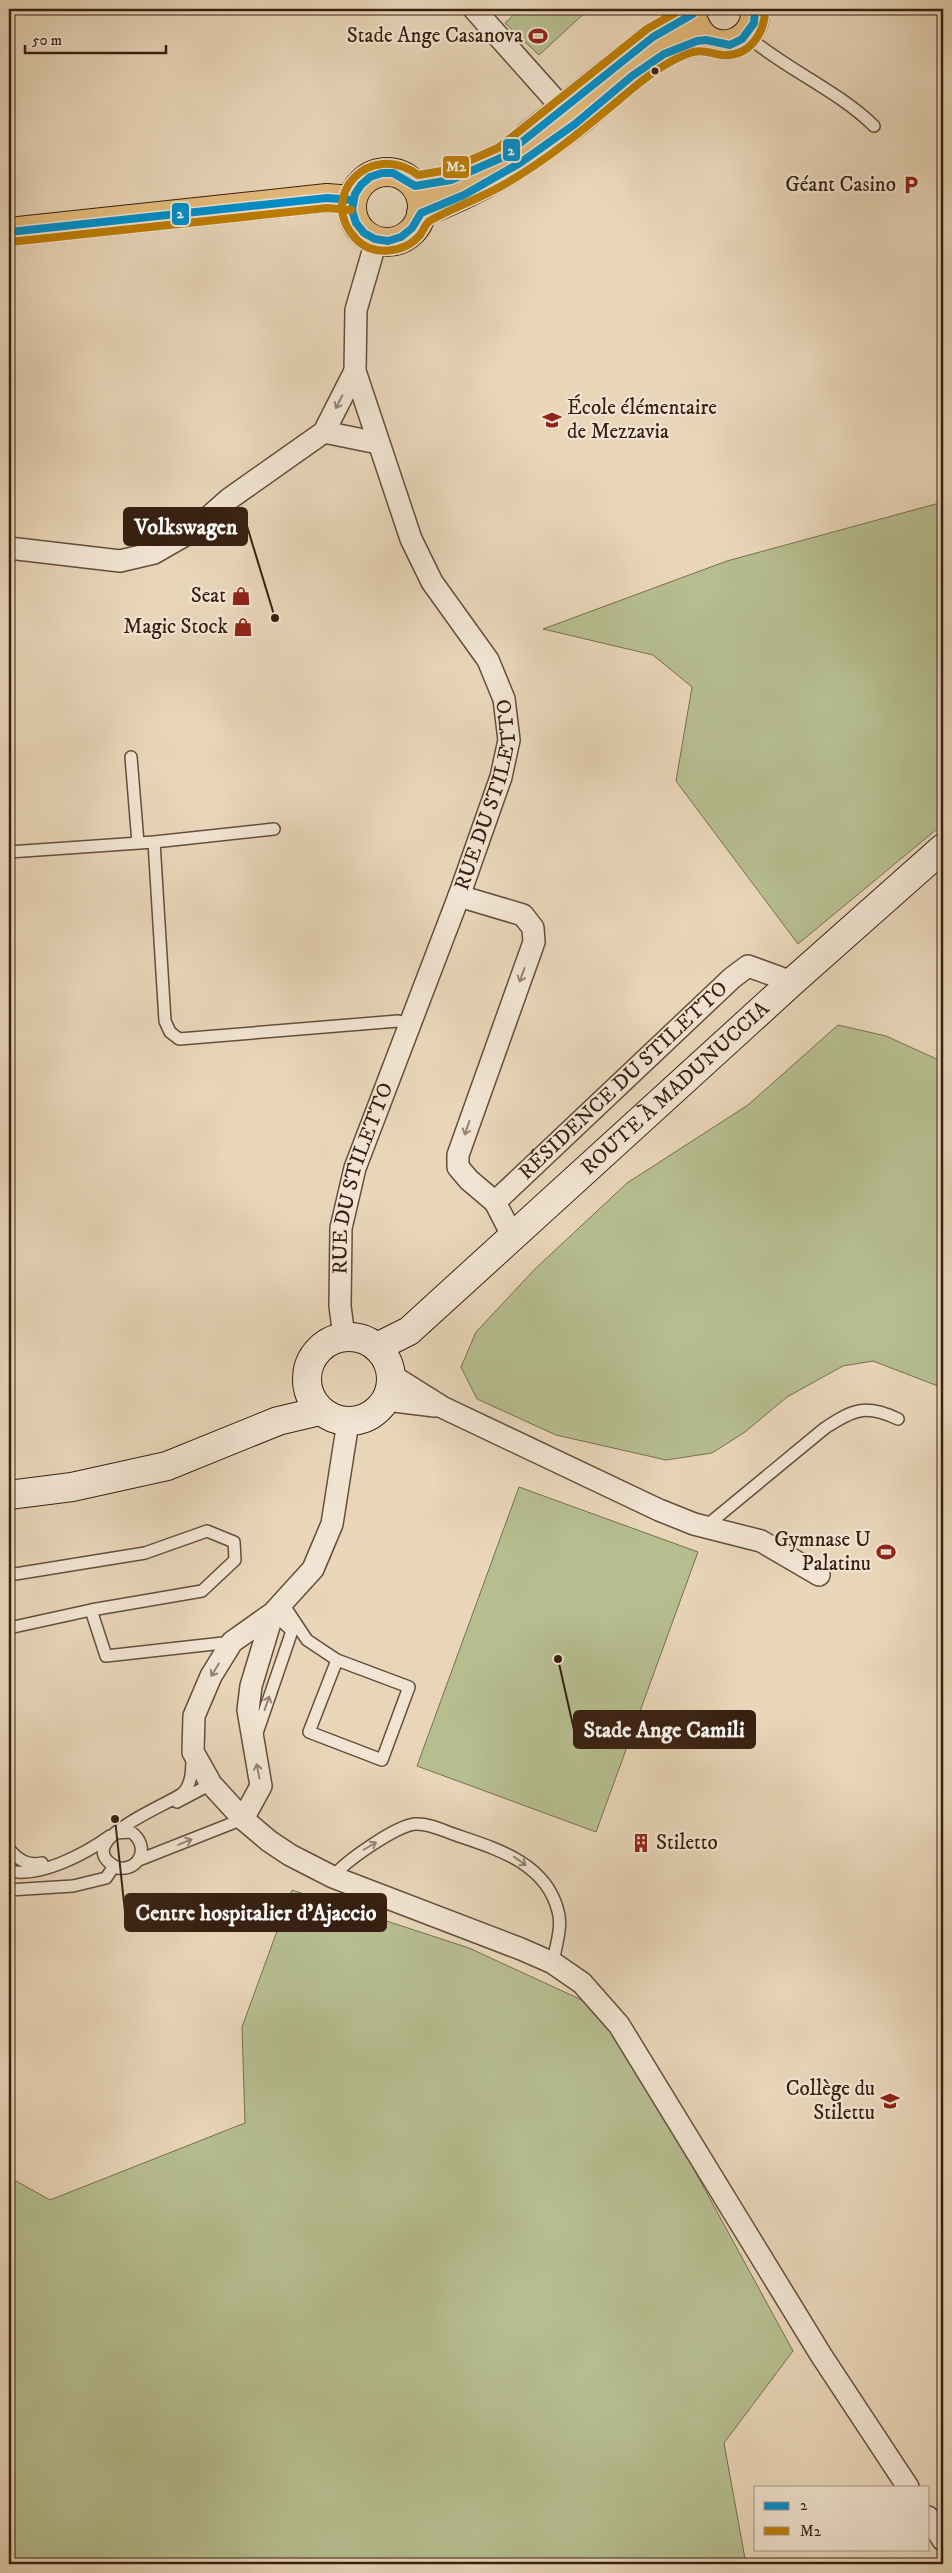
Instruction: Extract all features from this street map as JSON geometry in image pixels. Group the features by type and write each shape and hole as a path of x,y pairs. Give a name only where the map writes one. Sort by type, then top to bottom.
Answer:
{"main road":[{"path":"421,213 456,200 509,173 653,37 693,11 694,23 706,39 722,45 740,41 747,36 753,27 755,9"},
{"path":"415,186 451,180 503,157 570,116 650,62 673,49 706,39"},
{"path":"385,172 407,178 415,186 419,195 421,213 417,224 405,237 388,242 376,240 360,229 352,210 352,200 356,190 364,181 385,172"},
{"path":"9,232 327,198 352,200"},
{"name":"ROUTE À MADUNUCCIA","path":"386,1372 409,1332 792,982 943,848"},
{"path":"344,1337 355,1337 386,1372 370,1416 348,1422 333,1419 313,1400 306,1374 310,1361 318,1349 330,1341 344,1337"},
{"path":"9,1495 72,1487 167,1466 278,1421 313,1400"}],"street":[{"path":"474,9 570,116"},
{"name":"RUE DU STILETTO","path":"344,1337 340,1306 341,1228 355,1168 459,896 501,777 509,740 504,699 488,660 432,582 411,539 355,371 356,310 376,240"},
{"path":"9,548 120,561 154,553 194,530 229,499 324,432 355,371"},
{"path":"324,432 378,443"},
{"path":"459,896 523,916 533,928 534,942 458,1155 458,1167 469,1180 495,1202 513,1237"},
{"name":"RÉSIDENCE DU STILETTO","path":"495,1202 732,978 748,966 792,982"},
{"path":"386,1372 442,1408 659,1510 705,1527 761,1541 819,1575"},
{"path":"348,1422 332,1524 313,1569 278,1609 232,1642 211,1676 194,1716 193,1752 211,1784 243,1819 269,1841 290,1855 333,1877 521,1949 552,1964 582,1983 619,2025 821,2355 907,2486"},
{"path":"243,1819 261,1786 248,1710 251,1686 278,1609"},
{"path":"930,2520 943,2540"}],"lane":[{"path":"747,36 770,56 856,108 874,126"},
{"path":"131,757 138,843"},
{"path":"9,852 154,842 274,829"},
{"path":"154,842 165,1021 170,1032 180,1039 398,1021 410,1024"},
{"path":"705,1527 825,1428 846,1414 871,1409 898,1419"},
{"path":"9,1575 145,1553 207,1531 234,1542 235,1560 202,1591 91,1610 9,1628"},
{"path":"278,1609 307,1640 337,1660 409,1687 382,1760 309,1732 337,1660"},
{"path":"91,1610 106,1656 232,1642"},
{"path":"9,1849 17,1859 34,1864 105,1850 116,1833 142,1814 182,1793 190,1783 193,1740"},
{"path":"10,1872 46,1869 79,1855 116,1833 211,1784"},
{"path":"105,1850 109,1862 114,1866 128,1868 139,1860 243,1819"},
{"path":"333,1877 341,1866 360,1852 406,1826 428,1826 480,1843 516,1858 535,1872 553,1895 559,1912 552,1964"},
{"path":"116,1833 131,1832 140,1840 142,1851 139,1860"},
{"path":"9,1890 73,1886 106,1878 114,1866"}],"green space":[{"name":"Stade Ange Casanova","path":"520,9 589,9 539,55 505,23"},
{"path":"943,502 943,824 798,944 676,781 692,687 653,655 543,629 727,561"},
{"path":"838,1025 886,1036 943,1062 943,1388 873,1361 843,1366 787,1397 745,1432 712,1453 666,1460 556,1435 477,1399 461,1367 476,1332 535,1269 627,1183 748,1105"},
{"path":"519,1487 698,1552 596,1832 417,1766"},
{"path":"292,1890 469,1948 608,2012 793,2351 724,2443 746,2564 9,2564 9,2177 50,2200 245,2123 242,2027"}],"transit line":[{"name":"M2","path":"682,9 647,29 498,148 448,170 418,175 400,166 382,164 367,168 354,178 345,191 342,206 345,223 356,239 363,245 380,250 398,249 406,246 420,235 429,221 496,189 539,163 646,78 668,63 693,52 701,51 732,55 747,48 759,35 765,9"},
{"name":"2","path":"694,9 693,14 653,37 503,157 451,180 415,186 393,173 382,173 370,177 355,194 352,210 356,223 364,233 375,239 388,241 401,237 412,228 421,213 464,195 520,163 575,124 632,76 664,54 697,41 706,40 730,45 742,39 754,23 755,9"},
{"name":"2","path":"9,232 327,198 352,200"},
{"name":"M2","path":"10,242 327,208 351,210"}],"place":[{"name":"Stade Ange Casanova","path":"538,36"},
{"name":"Géant Casino","path":"911,185"},
{"name":"École élémentaire de Mezzavia","path":"552,420"},
{"name":"Seat","path":"241,596"},
{"name":"Volkswagen","path":"275,618"},
{"name":"Magic Stock","path":"243,627"},
{"name":"Gymnase U Palatinu","path":"886,1552"},
{"name":"Stade Ange Camili","path":"558,1659"},
{"name":"Centre hospitalier d'Ajaccio","path":"115,1819"},
{"name":"Stiletto","path":"641,1843"},
{"name":"Collège du Stilettu","path":"890,2101"}]}
